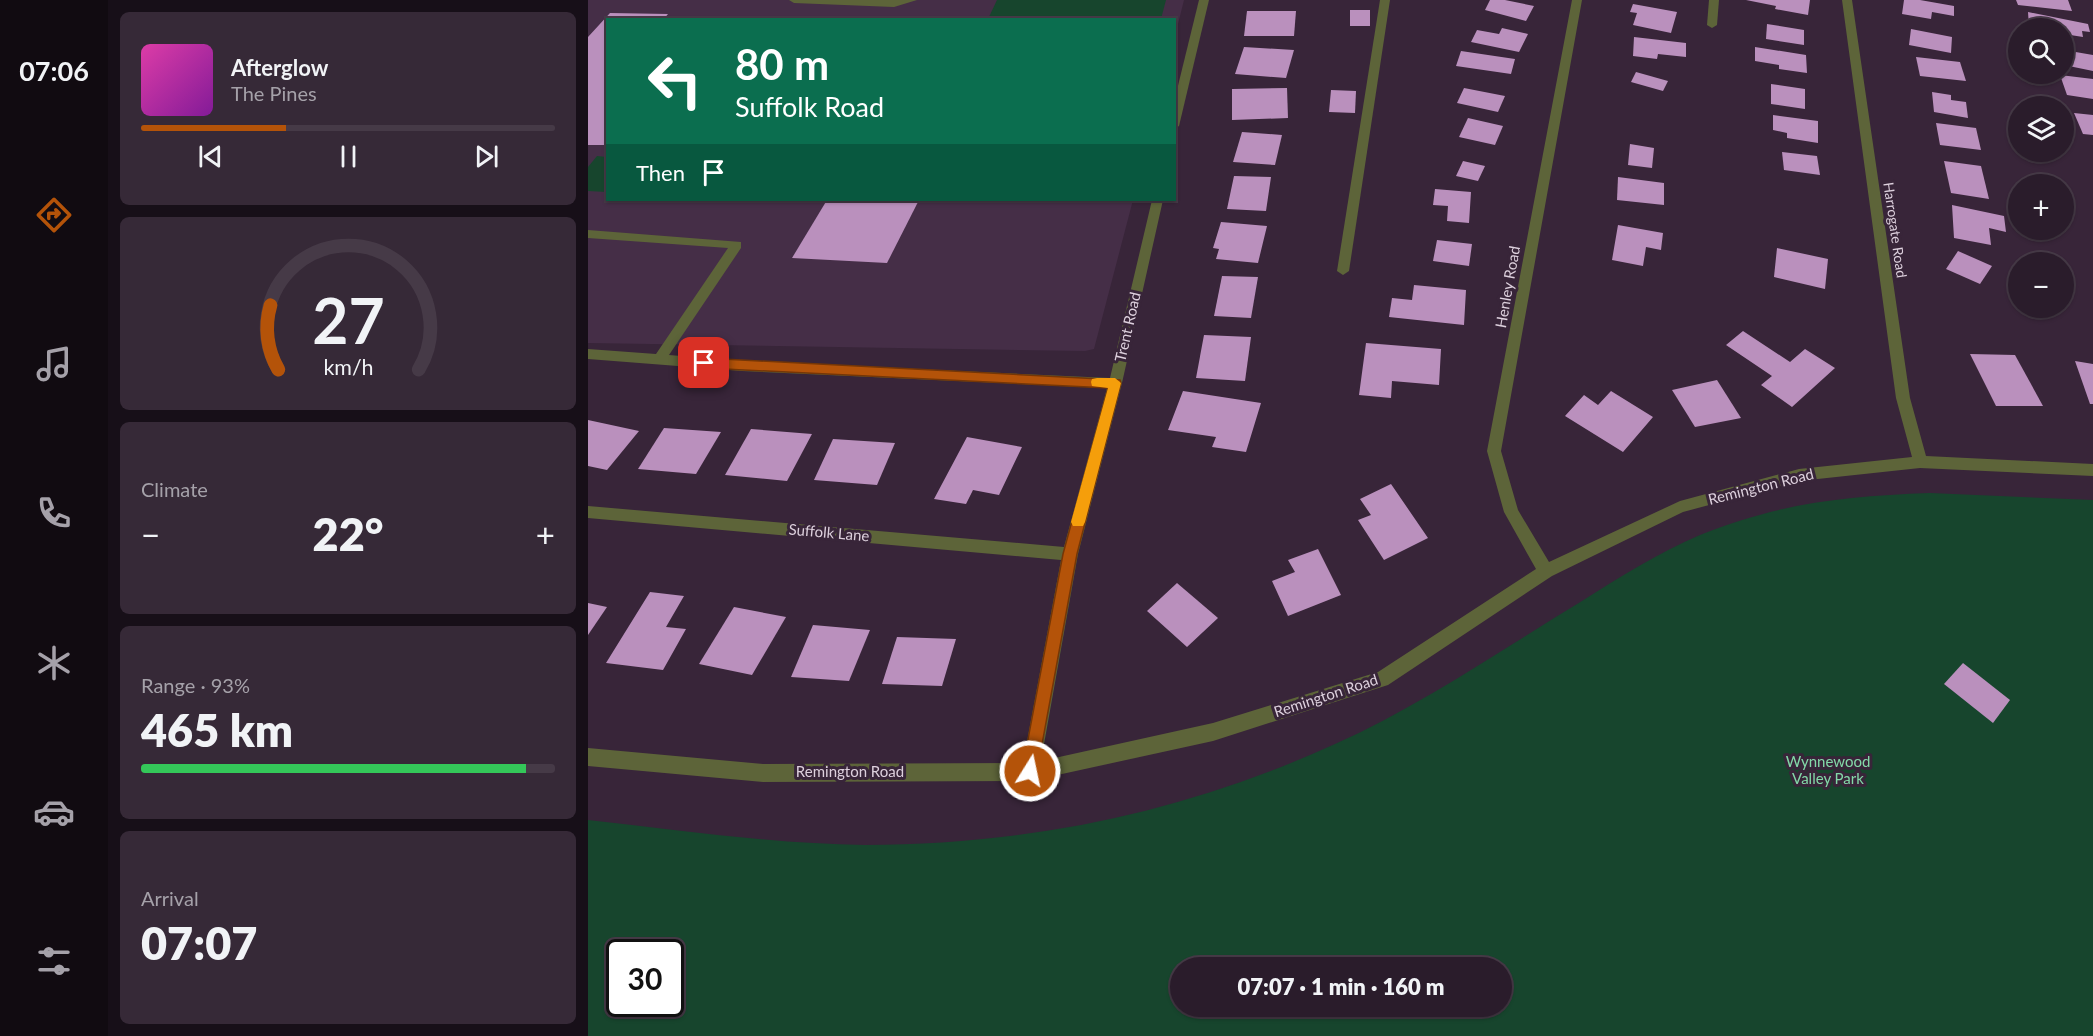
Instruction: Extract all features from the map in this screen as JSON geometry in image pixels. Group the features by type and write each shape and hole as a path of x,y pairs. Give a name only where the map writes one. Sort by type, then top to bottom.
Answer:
{"street":[{"path":"794,0 894,4 912,0"},
{"path":"1176,118 1204,0"},
{"path":"1343,271 1385,0"},
{"path":"1712,25 1714,0"},
{"name":"Harrogate Road","path":"1847,0 1903,398 1920,462"},
{"name":"Henley Road","path":"1546,571 1511,512 1494,451 1574,1"},
{"name":"Trent Road","path":"1030,771 1070,554 1115,383 1158,201"},
{"path":"588,234 737,245 659,360"},
{"path":"588,354 742,366 1115,383"},
{"name":"Remington Road","path":"588,757 763,773 1030,771 1213,732 1382,679 1546,571 1680,507 1799,475 1920,462 2093,470"},
{"name":"Suffolk Lane","path":"588,512 1070,554"}],"shaded area":[{"path":"588,0 1184,0 1176,32 1176,18 606,18 606,201 1133,201 1094,349 1085,351 588,343"}],"green space":[{"path":"997,0 1166,0 1161,18 988,18"},
{"path":"597,156 606,157 606,192 588,191 588,167"},
{"name":"Wynnewood Valley Park","path":"1930,493 2093,500 2093,1036 588,1036 588,820 761,839 865,845 987,839 1106,820 1164,806 1279,768 1367,729 1461,676 1639,566 1700,535 1757,515 1785,508 1870,496"}],"building":[{"path":"1490,0 1505,0 1534,6 1526,21 1485,10"},
{"path":"1746,0 1810,0 1808,15 1775,9 1776,6"},
{"path":"1904,0 1920,0 1954,6 1954,16 1932,12 1931,19 1902,14"},
{"path":"2016,0 2068,0 2072,11 2018,5"},
{"path":"1633,4 1677,12 1671,33 1633,25 1637,13 1630,12"},
{"path":"1350,10 1370,10 1370,26 1350,26"},
{"path":"1247,11 1296,11 1294,36 1244,36"},
{"path":"2028,12 2058,18 2028,18"},
{"path":"610,13 668,14 665,18 606,18 606,145 588,145 588,37"},
{"path":"2074,21 2088,24 2090,32 2082,31 2083,37 2074,36"},
{"path":"1767,24 1804,30 1804,45 1766,39"},
{"path":"1502,28 1528,34 1519,52 1471,42 1477,30 1499,34"},
{"path":"1911,29 1952,37 1951,53 1909,45"},
{"path":"1634,37 1686,43 1686,57 1658,54 1657,59 1633,56"},
{"path":"1244,47 1294,50 1286,78 1235,74"},
{"path":"1755,47 1806,55 1807,73 1779,69 1779,65 1755,61"},
{"path":"1461,51 1515,59 1511,74 1456,66"},
{"path":"2074,52 2093,55 2093,71 2074,67"},
{"path":"1916,57 1960,62 1966,81 1920,76"},
{"path":"1636,72 1668,81 1663,91 1631,82"},
{"path":"2074,77 2093,79 2093,99 2067,95 2063,84 2074,84"},
{"path":"1771,84 1805,89 1805,109 1771,104"},
{"path":"1287,88 1288,118 1232,120 1232,89"},
{"path":"1464,88 1505,96 1498,112 1457,103"},
{"path":"1331,90 1356,91 1355,113 1329,112"},
{"path":"1932,92 1951,95 1951,100 1966,102 1968,118 1934,112"},
{"path":"2074,113 2093,115 2093,135 2083,134"},
{"path":"1773,115 1818,121 1818,143 1787,138 1787,133 1773,130"},
{"path":"1468,118 1503,126 1495,145 1459,137"},
{"path":"1936,123 1976,128 1981,150 1940,145"},
{"path":"1242,132 1282,135 1275,165 1233,162"},
{"path":"1630,144 1654,148 1652,168 1628,165"},
{"path":"1782,152 1817,156 1820,175 1784,170"},
{"path":"1463,161 1485,166 1478,181 1456,176"},
{"path":"1944,161 1981,166 1989,199 1951,193"},
{"path":"1234,176 1271,177 1266,211 1227,209"},
{"path":"1618,177 1664,183 1664,205 1617,200"},
{"path":"1435,189 1471,192 1469,223 1447,221 1448,206 1433,205"},
{"path":"826,201 918,201 887,263 792,258"},
{"path":"1952,205 2004,216 2006,232 1989,228 1991,245 1954,238"},
{"path":"1221,222 1267,226 1258,263 1216,259 1219,249 1213,248"},
{"path":"1618,225 1663,233 1661,250 1646,247 1643,266 1612,260"},
{"path":"1437,240 1472,244 1469,266 1433,261"},
{"path":"1777,248 1828,259 1825,289 1774,277"},
{"path":"1958,251 1992,266 1980,284 1946,269"},
{"path":"1222,276 1258,277 1251,318 1214,316"},
{"path":"1414,285 1466,290 1464,325 1389,317 1392,298 1412,300"},
{"path":"1743,331 1790,362 1805,349 1835,368 1792,407 1761,385 1772,376 1726,345"},
{"path":"1204,335 1251,337 1245,381 1196,378"},
{"path":"1366,343 1441,349 1439,385 1392,381 1391,398 1359,395"},
{"path":"1970,354 2015,355 2043,406 1996,406"},
{"path":"2075,361 2093,364 2093,404 2090,404"},
{"path":"1717,380 1741,418 1695,427 1672,390"},
{"path":"1183,391 1261,403 1246,452 1212,447 1216,437 1168,430"},
{"path":"1611,391 1653,417 1623,452 1565,416 1584,395 1598,405"},
{"path":"588,420 639,431 607,470 588,466"},
{"path":"664,428 721,432 696,474 638,469"},
{"path":"751,429 812,434 787,481 725,475"},
{"path":"967,437 1022,447 999,495 973,490 966,504 934,499"},
{"path":"833,439 895,443 877,485 814,480"},
{"path":"1391,484 1428,538 1384,560 1358,520 1371,515 1360,499"},
{"path":"1318,549 1341,595 1288,616 1272,581 1295,572 1288,560"},
{"path":"1177,583 1218,618 1187,647 1147,611"},
{"path":"650,592 684,596 666,627 686,629 663,670 606,663"},
{"path":"588,603 607,607 588,635"},
{"path":"734,607 786,617 752,675 699,664"},
{"path":"813,625 870,630 849,681 791,677"},
{"path":"897,637 956,639 942,686 882,684"},
{"path":"1963,663 2010,700 1993,723 1944,684"}],"slow traffic":[{"path":"1078,522 1115,383 1097,382"}],"route":[{"path":"704,363 1115,383 1070,554 1030,771"}]}
